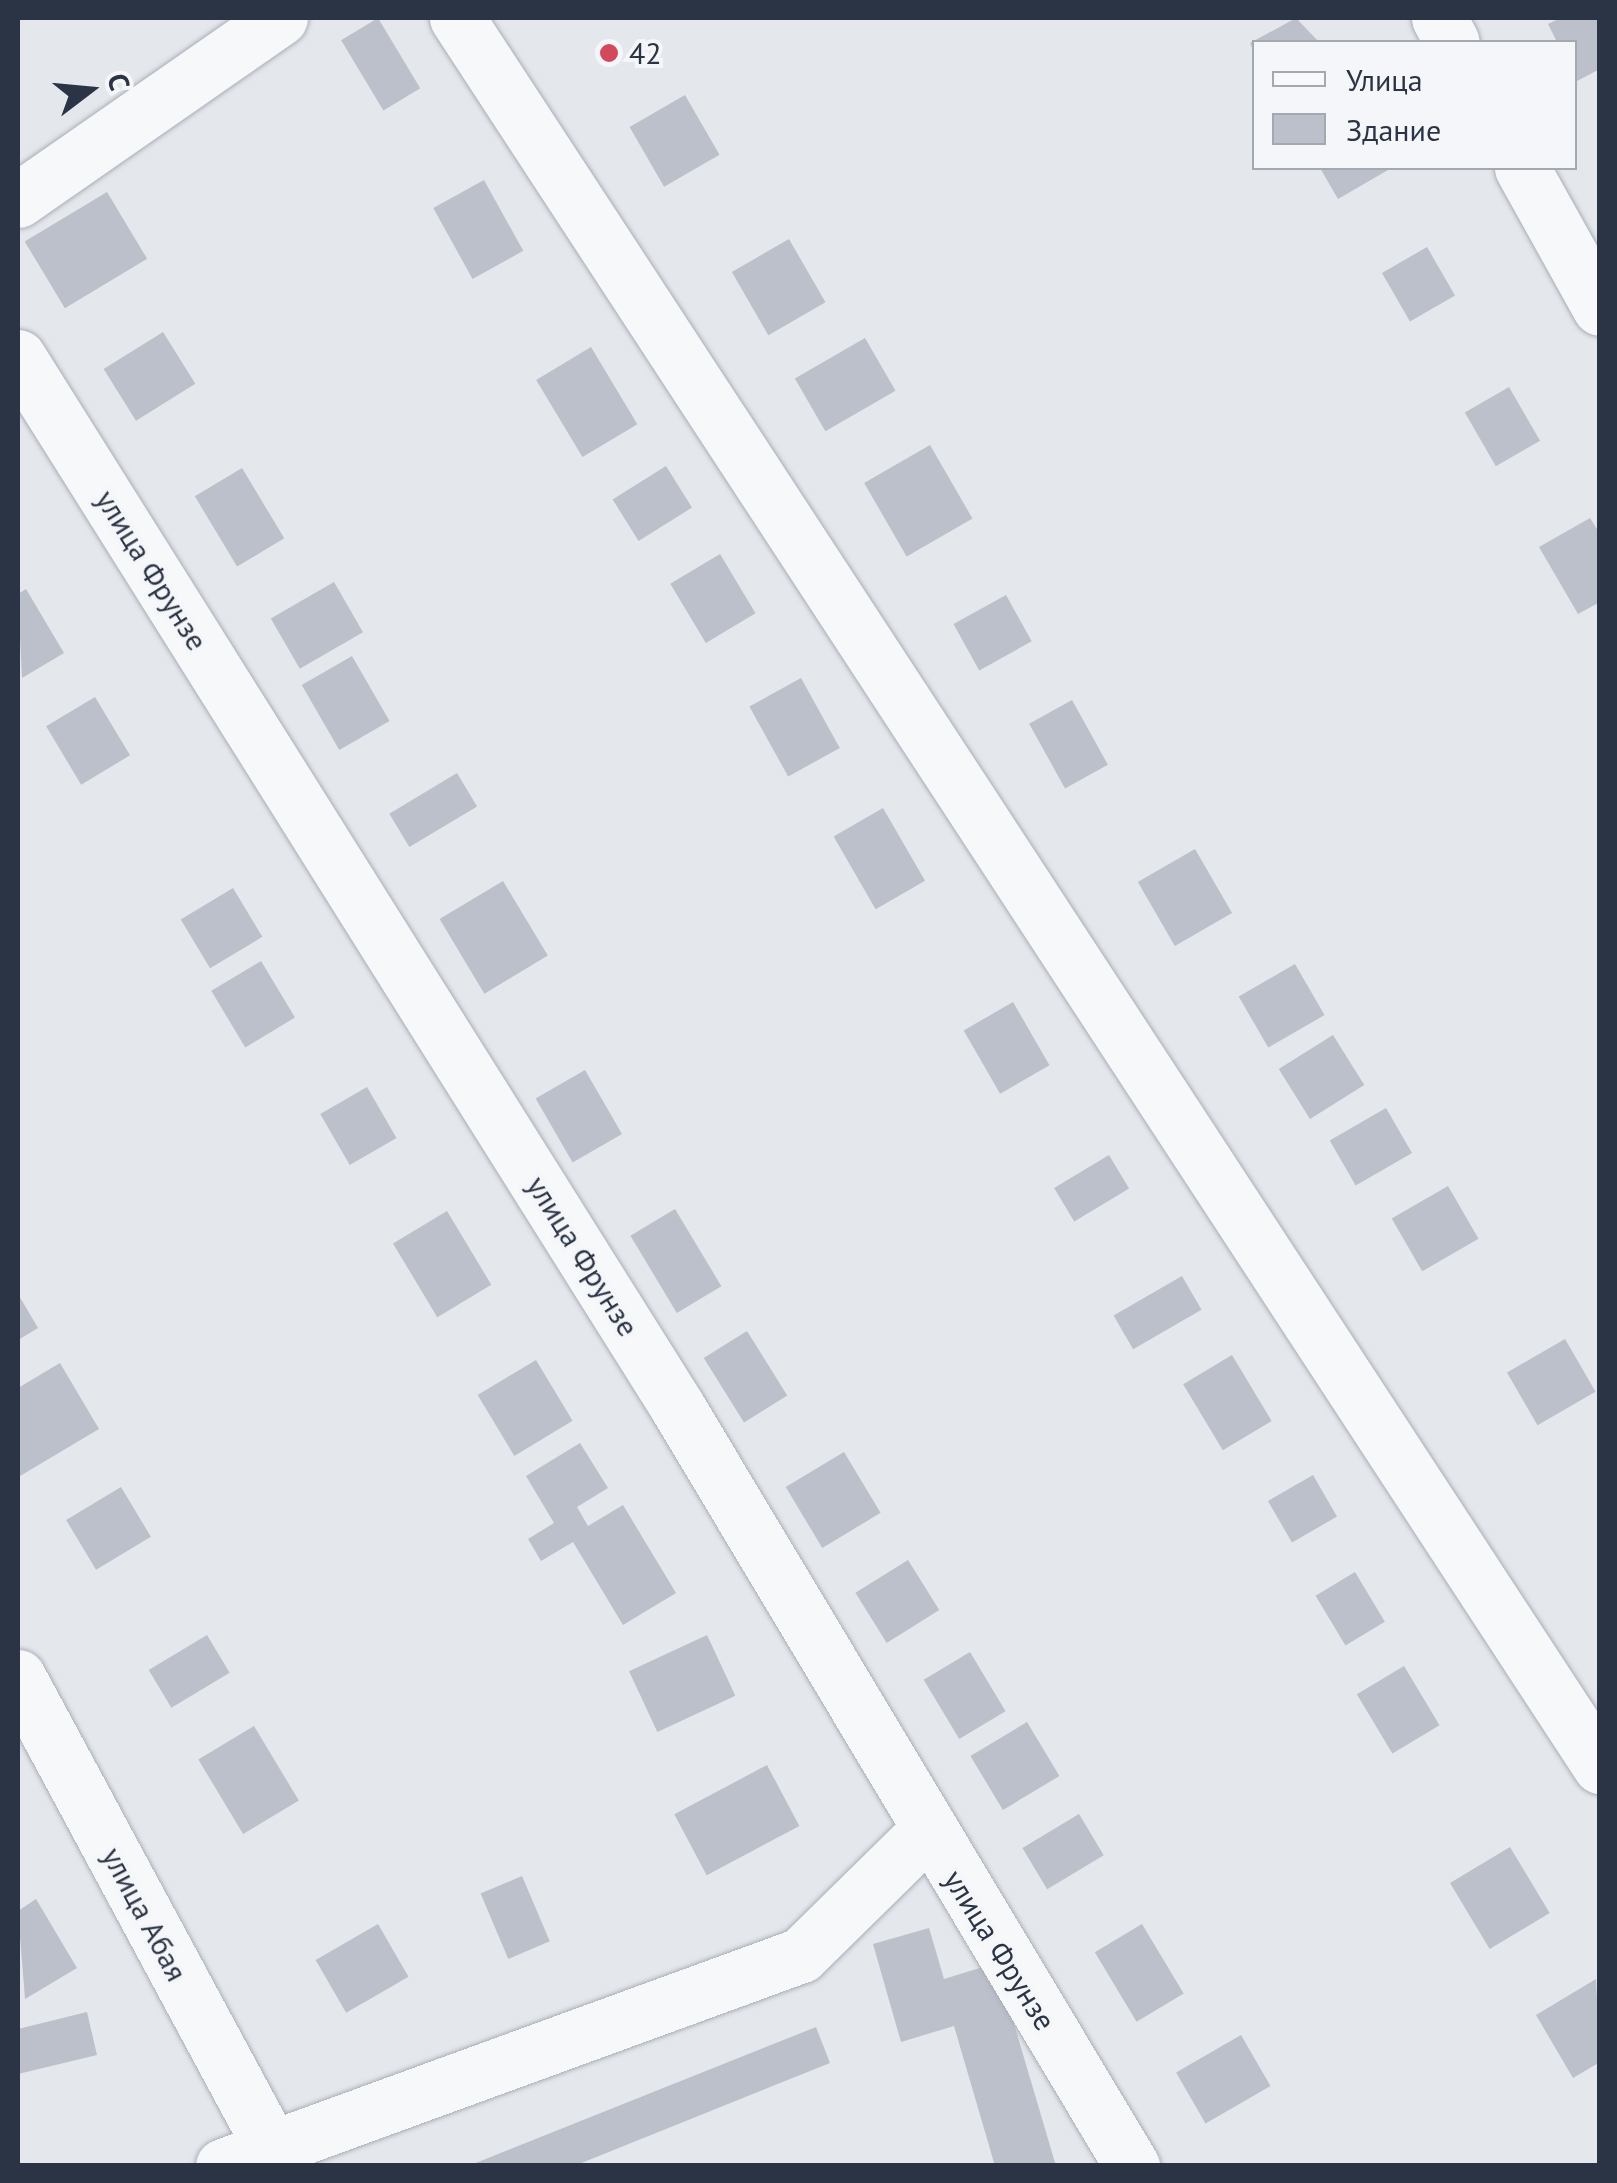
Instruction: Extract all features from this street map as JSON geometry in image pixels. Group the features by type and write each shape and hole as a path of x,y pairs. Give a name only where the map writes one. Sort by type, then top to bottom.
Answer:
{"street":[{"path":"18,200 280,18"},
{"path":"456,18 1600,1766"},
{"path":"1439,18 1451,40"},
{"path":"1523,170 1600,308"},
{"name":"улица Фрунзе","path":"18,356 678,1408 927,1831 1132,2166"},
{"name":"улица Абая","path":"18,1676 248,2158"},
{"path":"248,2158 802,1955 927,1831"}],"building":[{"path":"378,18 420,88 383,110 341,40"},
{"path":"1296,18 1317,40 1256,40"},
{"path":"1560,18 1600,18 1600,69 1577,81 1577,40 1556,40 1548,24"},
{"path":"685,95 720,155 664,187 630,127"},
{"path":"1321,170 1388,170 1338,199"},
{"path":"484,180 523,251 473,279 433,208"},
{"path":"107,192 147,259 65,308 25,241"},
{"path":"789,239 826,302 768,335 732,272"},
{"path":"1427,247 1455,295 1410,321 1382,273"},
{"path":"163,332 195,384 136,421 104,369"},
{"path":"865,338 896,391 825,431 795,379"},
{"path":"591,347 637,424 582,457 536,380"},
{"path":"1509,387 1540,441 1496,466 1465,412"},
{"path":"930,445 972,519 907,557 864,483"},
{"path":"666,466 692,508 639,541 613,499"},
{"path":"242,468 284,538 237,567 195,496"},
{"path":"1590,518 1600,534 1600,602 1578,614 1539,547"},
{"path":"720,554 756,613 706,643 670,584"},
{"path":"334,582 363,632 300,669 271,618"},
{"path":"26,589 64,653 22,678 18,594"},
{"path":"1006,595 1032,641 979,670 954,624"},
{"path":"352,656 390,721 339,750 302,685"},
{"path":"801,678 840,748 788,777 749,707"},
{"path":"95,697 130,755 81,785 46,726"},
{"path":"1072,700 1108,765 1065,788 1029,724"},
{"path":"457,773 477,806 409,847 389,814"},
{"path":"883,808 925,881 876,909 834,836"},
{"path":"1195,849 1232,913 1175,946 1138,882"},
{"path":"503,881 548,956 484,994 440,919"},
{"path":"233,888 262,937 210,968 181,919"},
{"path":"261,961 295,1018 245,1047 211,991"},
{"path":"1295,964 1324,1015 1268,1048 1239,996"},
{"path":"1013,1002 1050,1065 1000,1094 964,1030"},
{"path":"1333,1035 1364,1085 1310,1119 1279,1069"},
{"path":"585,1070 622,1134 573,1163 536,1098"},
{"path":"367,1087 396,1138 350,1165 320,1114"},
{"path":"1386,1108 1412,1153 1356,1186 1330,1140"},
{"path":"1109,1155 1129,1188 1074,1221 1054,1188"},
{"path":"1448,1186 1478,1239 1422,1271 1392,1218"},
{"path":"675,1209 721,1286 677,1313 630,1236"},
{"path":"447,1211 491,1285 437,1317 393,1243"},
{"path":"1182,1276 1202,1310 1133,1349 1114,1316"},
{"path":"18,1294 38,1328 18,1340"},
{"path":"747,1331 787,1395 744,1422 704,1358"},
{"path":"1565,1339 1596,1392 1537,1425 1507,1372"},
{"path":"1232,1355 1272,1421 1223,1450 1183,1384"},
{"path":"536,1360 573,1421 514,1456 478,1395"},
{"path":"60,1363 99,1429 20,1476 18,1388"},
{"path":"580,1443 608,1488 577,1507 588,1526 623,1505 676,1593 623,1625 573,1542 541,1561 528,1539 554,1523 526,1476"},
{"path":"844,1452 881,1513 822,1548 786,1487"},
{"path":"1313,1475 1337,1517 1292,1543 1268,1501"},
{"path":"121,1487 151,1537 96,1570 66,1520"},
{"path":"908,1560 939,1610 887,1643 855,1593"},
{"path":"1355,1572 1385,1622 1345,1645 1316,1596"},
{"path":"207,1635 230,1673 171,1708 149,1670"},
{"path":"707,1635 735,1696 657,1732 629,1671"},
{"path":"970,1652 1006,1711 959,1739 924,1680"},
{"path":"1404,1666 1440,1725 1392,1753 1357,1694"},
{"path":"1027,1722 1059,1776 1003,1810 970,1756"},
{"path":"254,1726 299,1801 243,1834 198,1759"},
{"path":"767,1765 799,1826 707,1875 674,1814"},
{"path":"1079,1814 1104,1855 1047,1889 1022,1848"},
{"path":"1510,1847 1550,1913 1490,1949 1450,1883"},
{"path":"522,1876 550,1941 508,1959 481,1894"},
{"path":"36,1899 77,1968 25,1999 18,1911"},
{"path":"378,1924 408,1977 346,2013 316,1960"},
{"path":"1142,1924 1184,1993 1137,2022 1095,1952"},
{"path":"929,1928 944,1979 996,1963 1056,2166 995,2166 954,2026 901,2042 873,1944"},
{"path":"1596,1979 1600,2062 1573,2078 1536,2015"},
{"path":"87,2012 97,2055 18,2074 18,2029"},
{"path":"816,2027 830,2063 574,2166 468,2166"},
{"path":"1241,2035 1270,2086 1206,2124 1176,2072"}],"place":[{"name":"42","path":"609,53"}]}
